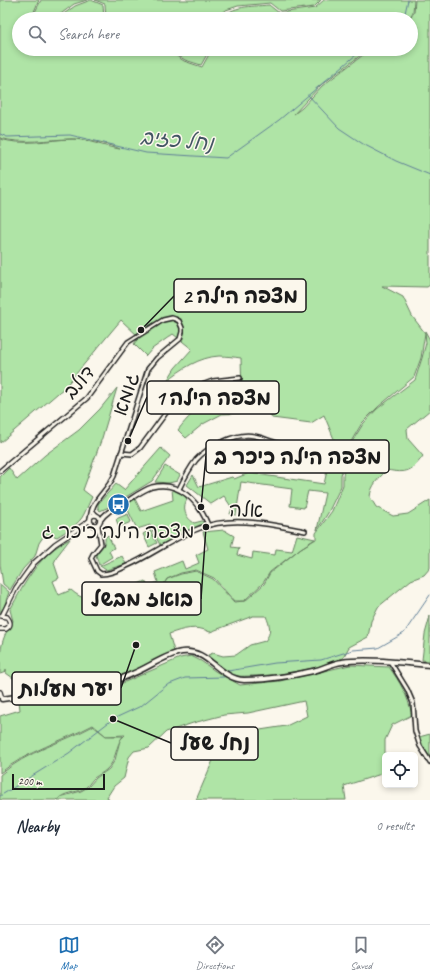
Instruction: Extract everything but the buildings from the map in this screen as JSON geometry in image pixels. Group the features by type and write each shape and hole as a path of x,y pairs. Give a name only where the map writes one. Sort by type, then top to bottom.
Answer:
{"main road":[{"path":"1,699 86,687 115,681 132,675 164,659 182,652 191,651 201,654 229,676 243,680 298,674 314,671 340,662 356,660 430,665"}],"street":[{"name":"דולב","path":"0,471 88,398 128,342 163,320 172,318 179,321"},
{"name":"גומא","path":"93,505 111,482 122,453 148,369 157,358 180,339 182,328 179,321"},
{"path":"122,453 132,454 140,448 171,406 190,389 213,381 240,378"},
{"path":"179,489 194,463 202,454 221,443 241,436 253,435 295,447 329,447"},
{"path":"80,528 99,522 107,513 150,488 164,486 179,489 193,500 203,514 208,525"},
{"path":"93,505 92,510 97,515 99,522"},
{"path":"90,519 93,505"},
{"path":"8,619 1,616 16,588 34,563 55,544 80,528 90,519 92,515 107,513"},
{"path":"90,519 99,534"},
{"name":"אלה","path":"99,522 98,526 101,544 91,558 99,574 106,574 141,560 194,530 208,525 251,523 306,532"},
{"path":"0,635 6,630 10,623 8,619 7,607"},
{"path":"0,630 6,630"},
{"path":"391,663 407,689 413,703 415,731 420,746 430,762"},
{"path":"0,692 1,699"}],"green space":[{"path":"0,0 39,0 34,12 12,12 12,56 176,56 184,61 202,67 208,56 360,56 321,85 294,114 302,108 322,86 362,56 418,56 418,12 414,12 415,0 430,0 430,285 427,287 382,286 403,297 412,316 425,333 421,358 414,377 378,407 362,423 349,445 341,475 341,486 328,513 317,530 325,493 308,491 304,508 290,506 292,489 241,482 236,515 230,514 232,508 224,496 211,504 187,485 193,475 199,487 232,477 234,479 249,473 324,484 334,439 324,415 311,423 272,418 265,402 248,401 248,413 222,414 203,424 186,438 178,430 192,414 213,401 221,398 242,395 241,358 219,356 198,361 178,372 167,381 175,368 192,349 173,334 152,349 146,356 134,344 139,337 121,320 65,387 0,443 0,139 18,142 36,142 71,139 27,141 0,138","holes":["86,141 110,146 120,149"]},
{"path":"41,0 87,0 74,4 63,12 35,12"},
{"path":"91,0 103,5 104,12 66,12 75,6"},
{"path":"95,0 321,0 314,7 280,11 270,3 238,6 224,12 106,12 105,4"},
{"path":"324,0 414,0 413,12 286,12 315,8"},
{"path":"269,5 278,12 229,12 242,8"},
{"path":"179,56 206,56 201,65 185,60"},
{"path":"425,331 430,340 430,410 407,429 408,439 423,456 416,465 408,470 400,472 387,470 374,485 370,497 376,507 393,516 408,514 430,500 430,568 424,575 411,580 378,607 371,621 368,637 349,647 343,658 310,669 287,673 253,676 232,675 208,655 213,653 223,656 236,655 250,645 265,641 269,635 270,629 266,616 253,616 210,632 195,628 184,629 169,634 174,651 124,675 96,681 21,691 20,683 6,672 0,674 0,659 5,634 13,621 10,610 34,569 50,552 70,539 57,556 54,563 59,578 53,581 59,595 71,590 83,598 92,600 107,600 108,594 124,590 126,597 134,594 131,587 145,581 148,586 158,582 155,572 182,561 185,569 199,563 196,555 208,549 203,532 224,530 234,536 231,547 239,548 237,555 252,559 253,552 275,555 276,549 292,551 297,535 315,539 301,548 316,539 316,533 332,511 343,485 343,475 347,461 347,454 350,445 363,424 377,409 415,380 426,343","holes":["301,548 270,573 264,584 245,601 234,602 213,579 196,571 167,579 181,573 196,570 214,578 234,601 244,601 263,583 270,572"]},
{"path":"117,388 102,438 83,490 92,497 82,518 76,525 57,537 49,534 43,537 39,543 35,556 23,569 10,590 3,584 0,564 0,477 9,468 17,480 45,455 79,430 100,409"},
{"path":"161,448 170,456 152,481 100,511 98,504 116,484 124,490"},
{"path":"165,466 180,475 177,481 169,483 155,482"},
{"path":"172,489 184,495 187,499 185,503 185,512 188,518 194,523 202,521 204,523 160,545 150,525 137,529 125,504 135,499 141,511 173,500"},
{"path":"128,514 131,522 119,527 116,519"},
{"path":"150,530 157,543 149,547 143,534"},
{"path":"108,535 114,548 109,551 112,557 99,565 96,555 104,545 105,538"},
{"path":"122,556 126,564 106,570 100,566"},
{"path":"0,584 9,592 4,607 0,613"},
{"path":"430,616 430,661 422,660 425,634"},
{"path":"191,656 240,685 280,681 350,665 389,667 403,690 412,715 392,725 385,740 385,752 382,752 381,774 344,786 346,800 196,800 220,744 260,730 286,726 307,716 304,701 248,713 224,715 166,732 149,748 134,751 129,757 124,778 114,786 107,797 109,800 58,800 60,797 81,791 88,787 96,778 109,769 115,760 120,740 125,735 106,736 93,725 33,752 0,773 0,716 20,710 19,701 118,685 180,658"},
{"path":"93,726 106,736 123,736 120,740 113,761 104,772 94,778 86,787 63,795 57,800 0,800 0,775 10,767 33,753"},
{"path":"430,734 430,759 422,747 419,737"}],"waterway":[{"name":"נחל כזיב","path":"405,12 408,0"},
{"name":"נחל כזיב","path":"0,134 7,137 70,135 146,153 226,158 279,120 355,56"},
{"path":"308,95 339,128 363,144 396,161 430,175"},
{"path":"228,671 275,663 321,660 353,650 378,648 404,633 430,595"},
{"path":"0,796 69,753 113,719 141,706 167,685 185,678 224,677"}],"place":[{"name":"מצפה הילה 2","path":"141,330"},
{"name":"מצפה הילה 1","path":"128,441"},
{"name":"מצפה הילה כיכר ג","path":"118,505"},
{"name":"מצפה הילה כיכר ב","path":"201,507"},
{"name":"בואז מבשל","path":"206,527"},
{"name":"יער מעלות","path":"136,645"},
{"name":"נחל שעל","path":"113,719"}]}
